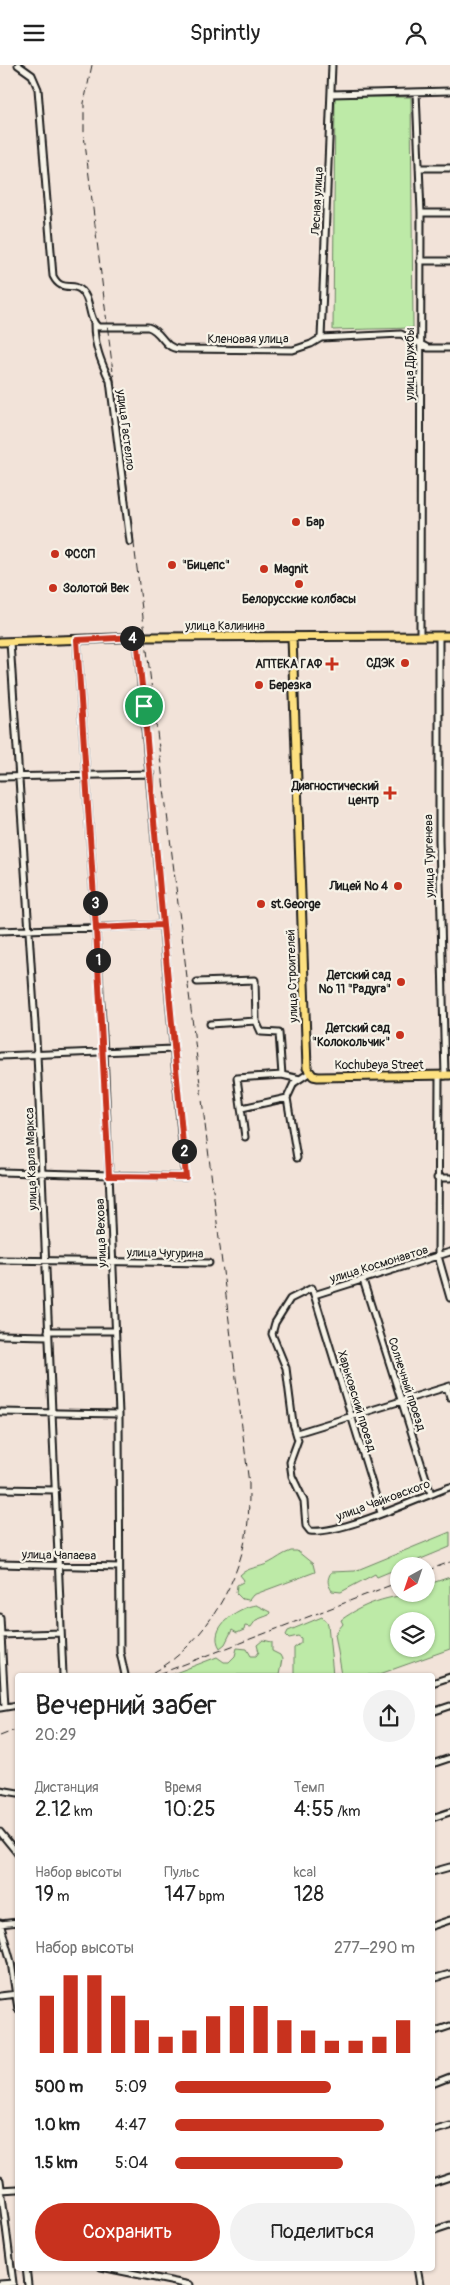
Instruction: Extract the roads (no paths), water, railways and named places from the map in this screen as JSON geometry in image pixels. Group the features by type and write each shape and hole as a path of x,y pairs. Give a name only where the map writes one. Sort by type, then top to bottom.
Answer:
{"main road":[{"name":"улица Калинина","path":"0,642 137,637 450,636"},
{"name":"улица Строителей","path":"292,637 306,1063 309,1073"},
{"name":"Kochubeya Street","path":"309,1073 318,1077 445,1076"}],"street":[{"name":"удица Гастелло","path":"18,65 32,75 38,89 53,276 60,285 77,287 83,291 94,324 94,337 100,360 110,381 130,542"},
{"name":"Лесная улица","path":"321,337 332,65"},
{"path":"332,94 450,91"},
{"name":"улица Дружбы","path":"416,92 421,213 420,636"},
{"path":"419,168 450,168"},
{"path":"421,213 450,213"},
{"path":"420,261 450,261"},
{"name":"Кленовая улица","path":"94,324 102,329 148,327 154,329 167,345 179,349 293,350 311,345 321,337 401,334 428,348 450,348"},
{"name":"улица Тургенева","path":"439,636 439,840 445,1076 437,1178 438,1256 450,1298"},
{"path":"0,1172 186,1177 151,774 137,637"},
{"name":"улица Вехова","path":"77,640 104,1052 119,1414 120,1652 125,1673"},
{"name":"улица Карла Маркса","path":"10,642 37,1054 63,1673"},
{"path":"0,777 151,774"},
{"path":"0,931 163,925"},
{"path":"197,981 255,980 256,1021 261,1032 279,1033 282,1075"},
{"path":"210,1024 256,1021"},
{"path":"0,1056 174,1049"},
{"path":"297,1158 287,1098 294,1083 309,1073"},
{"path":"245,1137 237,1078 282,1075 300,1079"},
{"path":"242,1108 287,1098"},
{"path":"437,1178 450,1178"},
{"name":"улица Космонавтов","path":"314,1295 450,1252"},
{"name":"улица Чугурина","path":"0,1260 209,1263"},
{"name":"Солнечный проезд","path":"363,1280 432,1493"},
{"path":"314,1295 312,1289 290,1299 275,1323 272,1333 286,1368 292,1423 297,1433 403,1402 448,1386 450,1397"},
{"name":"Харьковский проезд","path":"314,1295 381,1513"},
{"path":"0,1335 115,1331"},
{"path":"0,1412 119,1414"},
{"name":"улица Чайковского","path":"297,1433 298,1440 290,1462 292,1476 304,1501 306,1526 310,1531 323,1533 450,1487"},
{"path":"0,1489 56,1490"},
{"name":"улица Чапаева","path":"0,1565 58,1564 119,1567"},
{"path":"0,1617 2,1708 15,1706"},
{"path":"0,1635 61,1633"},
{"path":"435,1682 450,1677"},
{"path":"435,1711 450,1706"},
{"path":"435,1763 450,1758"},
{"path":"0,1789 15,1792"},
{"path":"435,1817 450,1812"},
{"path":"0,1832 15,1850"},
{"path":"435,1871 450,1867"},
{"path":"435,1925 450,1921"},
{"path":"15,1922 0,1923 15,1985"},
{"path":"435,1978 450,1974"},
{"path":"0,1996 15,1994"},
{"path":"435,2031 450,2026"},
{"path":"435,2083 450,2077"},
{"path":"435,2130 450,2126"},
{"path":"435,2182 450,2177"},
{"path":"0,2180 13,2283 0,2284"},
{"path":"1,2190 15,2189"},
{"path":"435,2230 450,2225"},
{"path":"10,2249 15,2250"},
{"path":"26,2271 28,2285"},
{"path":"121,2271 190,2285"},
{"path":"418,2271 420,2285"}],"railway":[{"path":"92,65 84,103 84,135 249,1484 247,1530 235,1573 226,1594 214,1614 185,1649 152,1673"},
{"path":"435,1568 450,1562"},
{"path":"162,1673 390,1585"},
{"path":"0,1736 15,1730"}],"place":[{"name":"Бар","path":"296,522"},
{"name":"ФССП","path":"55,554"},
{"name":"\"Бицепс\"","path":"172,565"},
{"name":"Magnit","path":"264,569"},
{"name":"Белорусские колбасы","path":"299,584"},
{"name":"Золотой Век","path":"53,588"},
{"name":"СДЭК","path":"405,663"},
{"name":"АПТЕКА ГАФ","path":"332,664"},
{"name":"Березка","path":"259,685"},
{"name":"Диагностический центр","path":"390,793"},
{"name":"Лицей № 4","path":"398,886"},
{"name":"st.George","path":"261,904"},
{"name":"Детский сад № 11 \"Радуга\"","path":"401,982"},
{"name":"Детский сад \"Колокольчик\"","path":"400,1035"}]}
